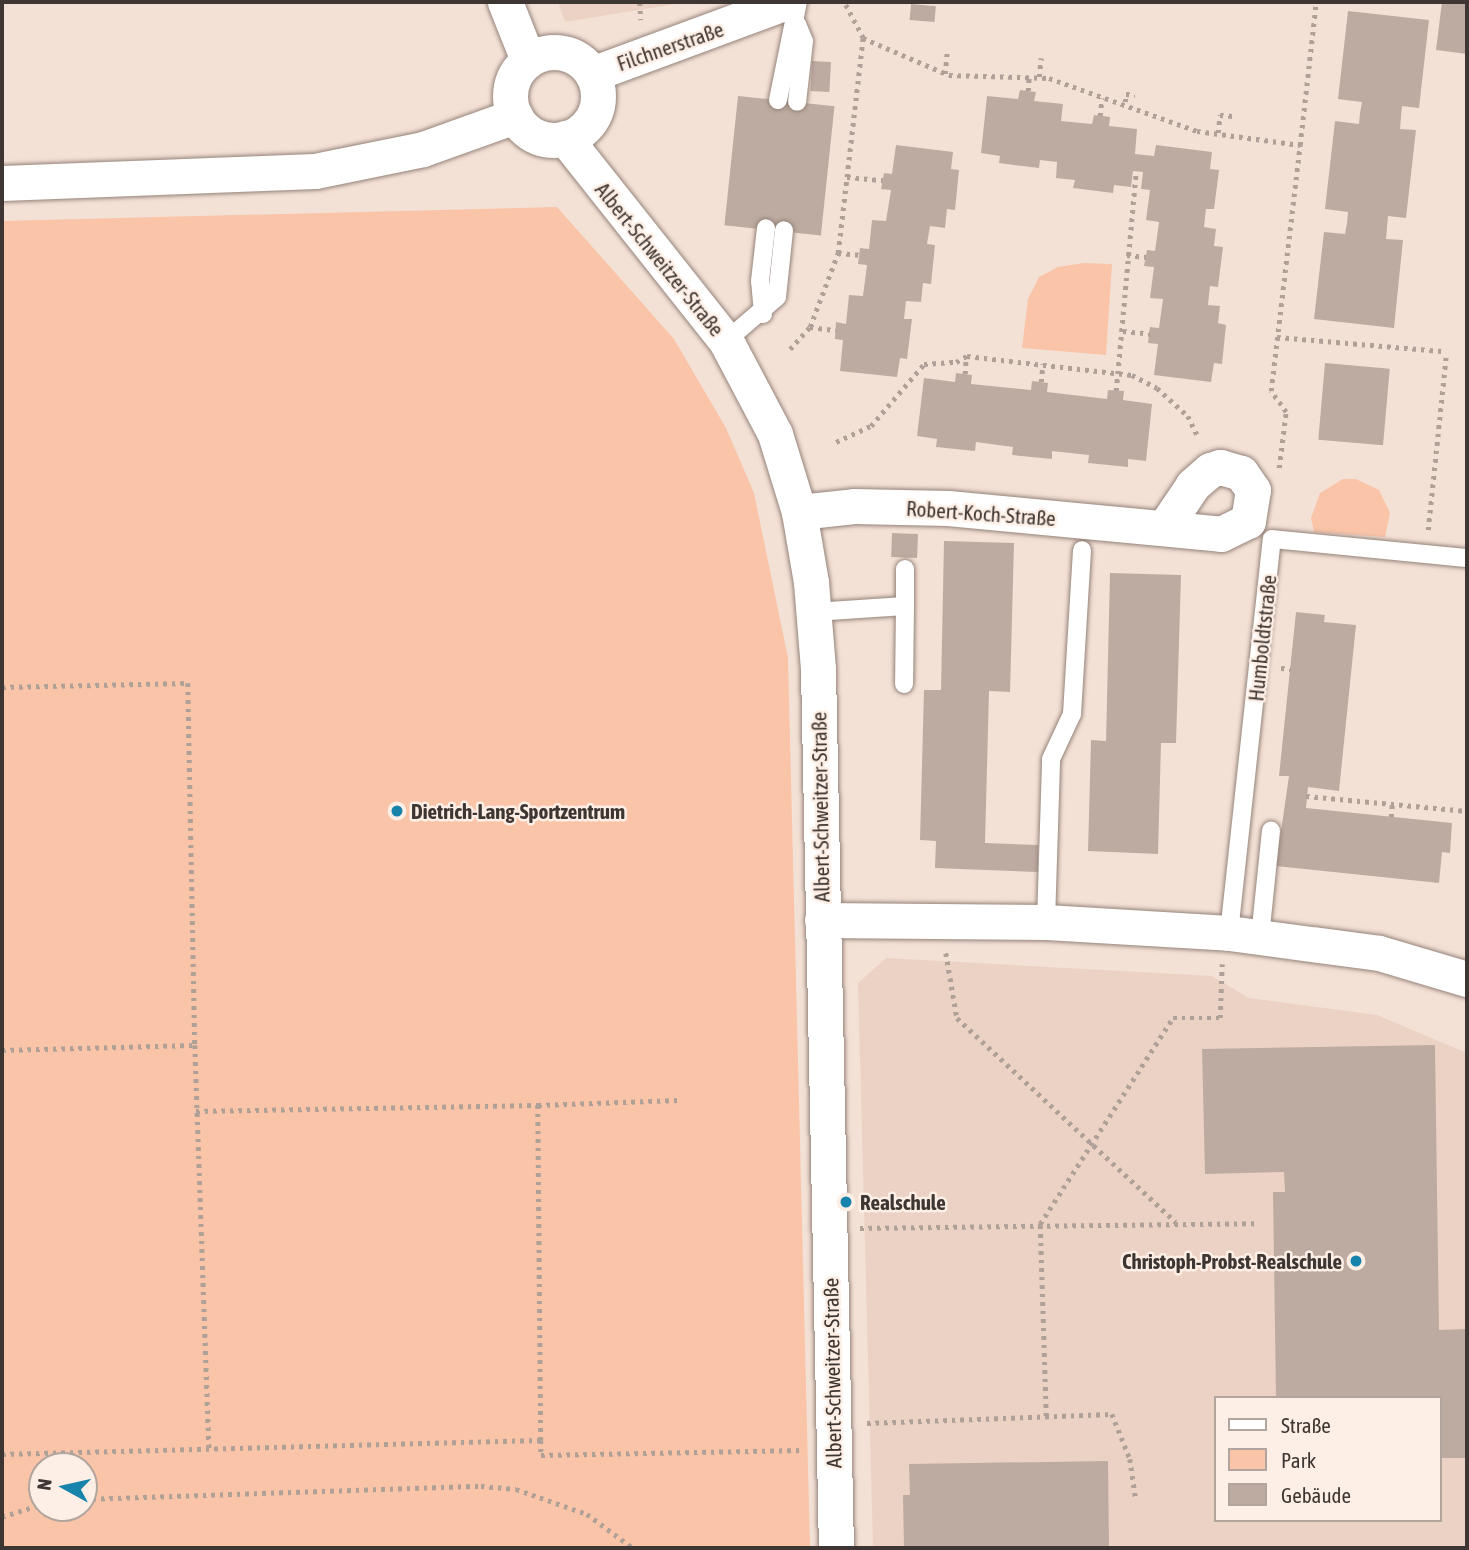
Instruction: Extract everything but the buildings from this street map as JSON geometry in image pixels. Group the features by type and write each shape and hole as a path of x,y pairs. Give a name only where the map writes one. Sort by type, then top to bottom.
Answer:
{"street":[{"path":"505,2 528,60"},
{"name":"Filchnerstraße","path":"592,74 792,13"},
{"path":"557,52 577,58 592,74 598,93 594,114 581,131 565,138 533,135 515,116 512,81 528,60 557,52"},
{"path":"2,183 315,171 424,149 515,116"},
{"name":"Albert-Schweitzer-Straße","path":"565,138 726,341 775,434 799,512 814,612 836,1548"},
{"name":"Robert-Koch-Straße","path":"799,512 854,506 948,508 1221,534 1248,521 1255,500 1248,481 1231,469 1210,470"},
{"path":"1164,528 1200,476 1210,470"},
{"path":"822,920 1046,922 1244,935 1379,953 1467,979"}],"lane":[{"path":"788,101 804,41 792,13 798,2"},
{"path":"726,341 763,314 777,297 775,229"},
{"name":"Humboldtstraße","path":"1244,935 1272,539 1467,558"},
{"path":"1046,922 1051,759 1072,713 1082,550"},
{"path":"904,684 905,569"},
{"path":"814,612 905,606"},
{"path":"1244,935 1271,831"}],"path":[{"path":"640,2 641,20"},
{"path":"790,349 810,327 838,253 863,38 844,2"},
{"path":"1279,474 1286,412 1271,391 1316,2"},
{"path":"863,38 945,74 1061,80 1102,98 1125,102 1165,121 1218,133 1300,145"},
{"path":"945,74 947,49"},
{"path":"1039,78 1041,58"},
{"path":"1028,91 1029,77"},
{"path":"1125,102 1126,93 1135,94"},
{"path":"1100,116 1102,98"},
{"path":"1218,133 1220,115 1233,116"},
{"path":"1116,391 1123,331 1126,255 1136,172"},
{"path":"848,177 883,180"},
{"path":"838,253 859,255"},
{"path":"1126,255 1146,257"},
{"path":"810,327 836,330"},
{"path":"1123,331 1150,334"},
{"path":"1277,337 1441,351"},
{"path":"836,442 871,426 925,364 956,362 967,356 1119,372 1157,388 1188,416 1210,470"},
{"path":"965,374 967,356"},
{"path":"1426,554 1446,357"},
{"path":"1041,382 1042,364"},
{"path":"2,687 188,683 196,1111 209,1448"},
{"path":"1306,796 1467,811"},
{"path":"1391,817 1392,805"},
{"path":"1046,1416 1040,1224 1090,1143 1174,1018 1220,1018 1221,970 1244,935"},
{"path":"946,949 957,1018 1176,1223"},
{"path":"2,1050 195,1045"},
{"path":"196,1111 679,1100"},
{"path":"538,1105 541,1455 834,1448"},
{"path":"856,1228 1258,1223"},
{"path":"863,1423 1112,1414 1130,1459 1136,1500"},
{"path":"2,1454 541,1440"},
{"path":"98,1499 481,1486 516,1489 568,1504 606,1526 633,1548"},
{"path":"2,1517 28,1509"}],"shaded area":[{"path":"558,2 688,2 565,22"},
{"path":"886,958 1212,976 1249,998 1377,1015 1467,1053 1467,1548 873,1548 858,983"}],"green space":[{"name":"Dietrich-Lang-Sportzentrum","path":"557,207 674,339 726,428 754,493 788,658 810,1548 2,1548 2,221"},
{"path":"1084,263 1112,264 1106,355 1022,348 1028,299 1039,277 1058,267"},
{"path":"1343,479 1356,479 1379,490 1390,513 1385,537 1314,532 1311,518 1320,493"}],"place":[{"name":"Dietrich-Lang-Sportzentrum","path":"397,811"},
{"name":"Realschule","path":"846,1202"},
{"name":"Christoph-Probst-Realschule","path":"1356,1261"}]}
